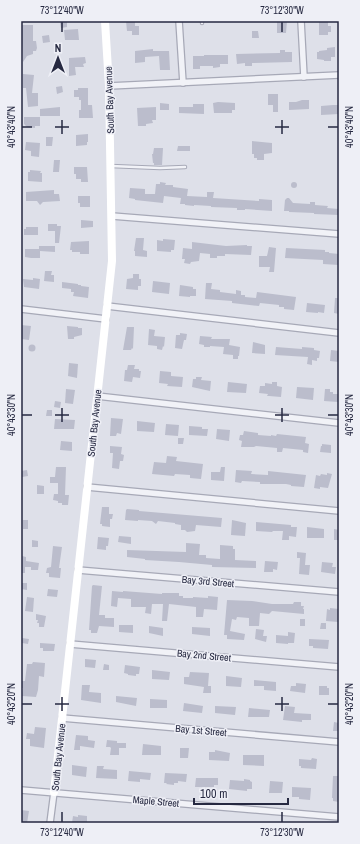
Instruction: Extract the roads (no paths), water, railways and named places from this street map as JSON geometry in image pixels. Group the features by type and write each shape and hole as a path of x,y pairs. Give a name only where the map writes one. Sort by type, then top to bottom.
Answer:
{"street":[{"name":"South Bay Avenue","path":"50,823 112,261 109,86 105,21"},
{"path":"179,21 183,83"},
{"path":"301,21 304,76"},
{"path":"109,86 339,75"},
{"path":"112,216 339,234"},
{"path":"107,306 339,333"},
{"path":"21,309 106,319"},
{"path":"97,396 339,423"},
{"path":"87,487 339,511"},
{"name":"Bay 3rd Street","path":"78,570 339,592"},
{"name":"Bay 2nd Street","path":"70,644 339,667"},
{"name":"Bay 1st Street","path":"62,718 339,742"},
{"name":"Maple Street","path":"21,790 339,817"}],"lane":[{"path":"111,166 160,168 184,167"}]}
